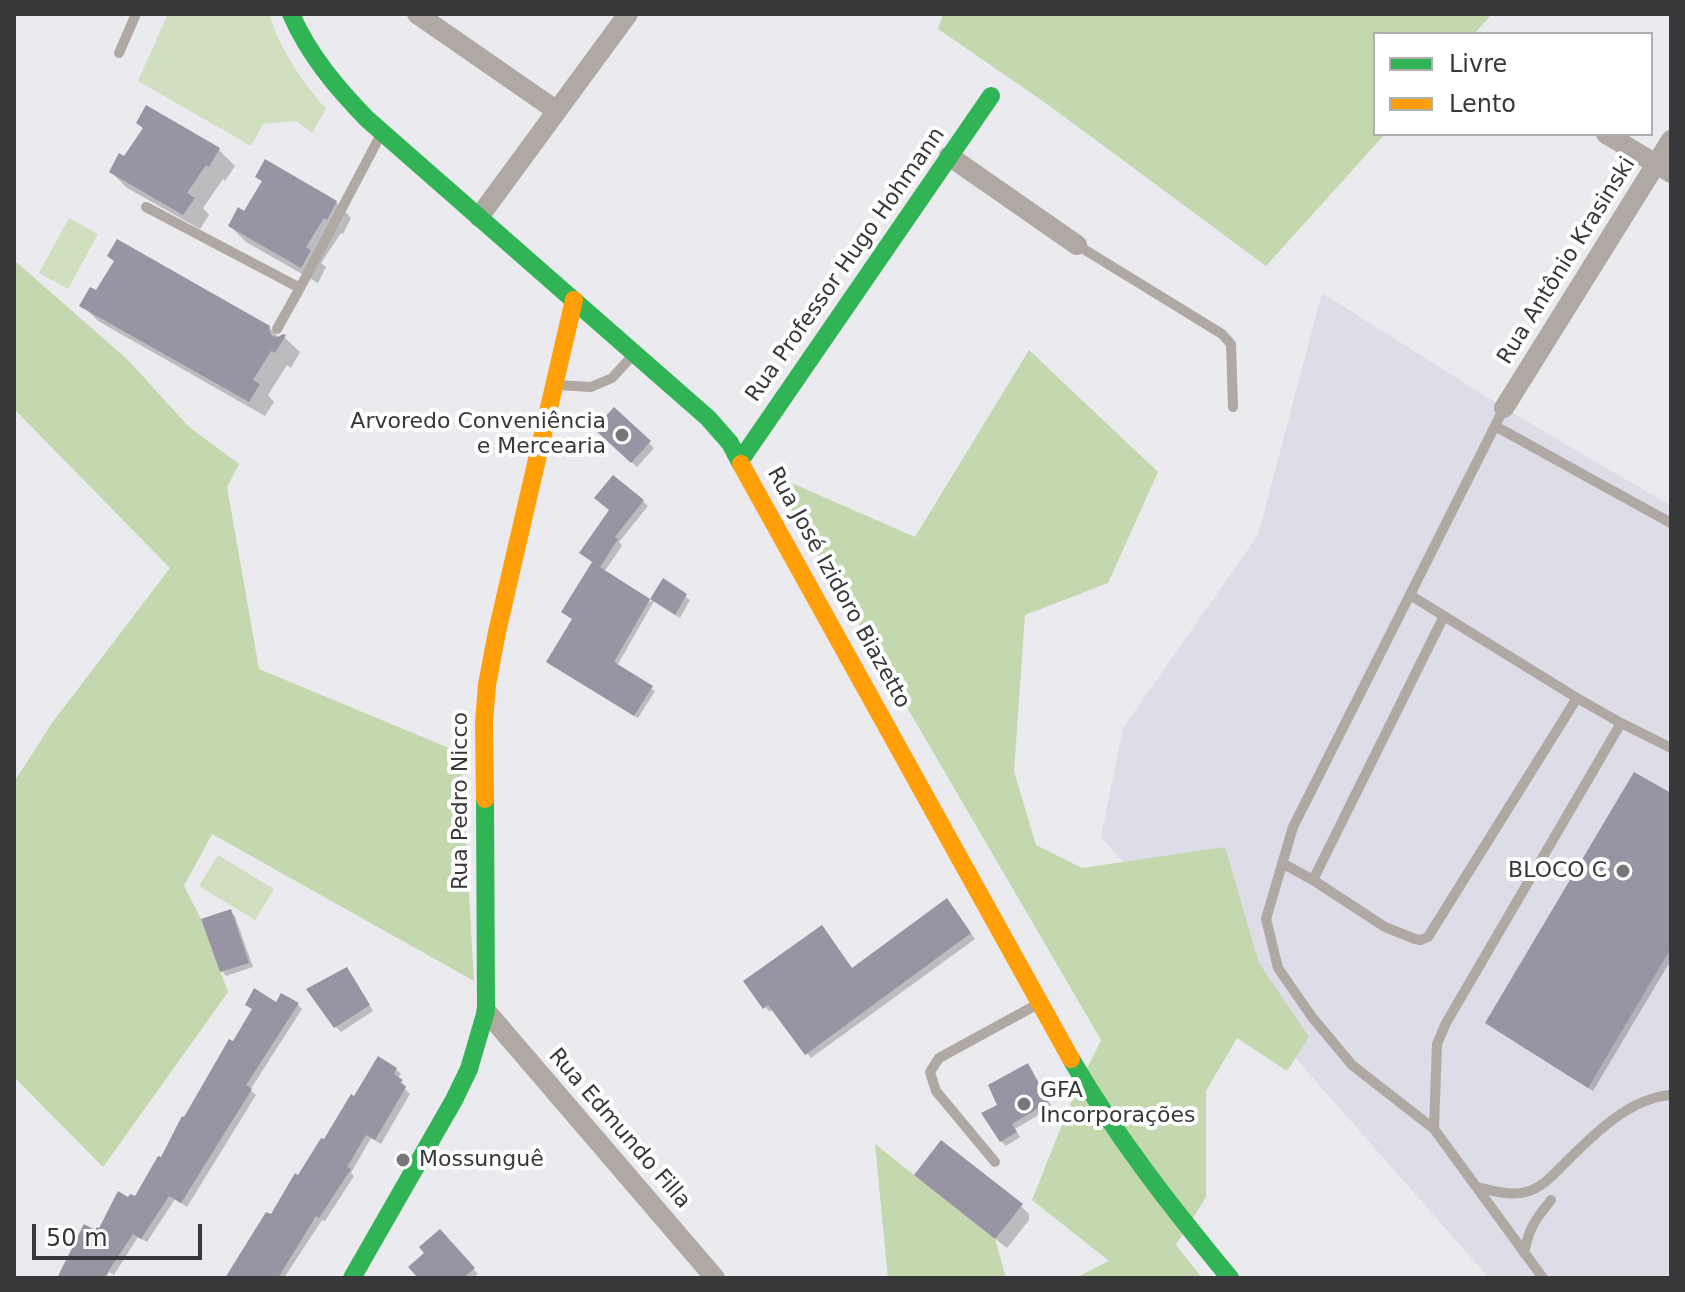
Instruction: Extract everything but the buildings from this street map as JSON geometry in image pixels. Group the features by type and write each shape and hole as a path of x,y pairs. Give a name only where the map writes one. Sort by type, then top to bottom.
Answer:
{"street":[{"name":"Rua José Izidoro Biazetto","path":"291,14 319,68 381,133 708,418 730,443 1040,1003 1119,1136 1152,1183 1230,1278"},
{"path":"417,14 557,111"},
{"path":"479,217 628,14"},
{"name":"Rua Professor Hugo Hohmann","path":"740,461 991,96"},
{"path":"1609,136 1663,169"},
{"name":"Rua Antônio Krasinski","path":"1499,417 1663,169 1671,140"},
{"path":"949,156 1077,245"},
{"name":"Rua Pedro Nicco","path":"352,1278 454,1100 469,1069 486,1011 483,749 486,697 492,655 574,300"},
{"name":"Rua Edmundo Filla","path":"486,1011 715,1278"}],"lane":[{"path":"119,53 136,14"},
{"path":"277,329 381,133"},
{"path":"146,207 300,288"},
{"path":"1077,245 1222,334 1231,344 1233,407"},
{"path":"553,385 591,387 612,378 635,354"},
{"path":"1543,1278 1434,1129 1352,1065 1312,1017 1278,968 1266,919 1293,827 1499,417 1671,523"},
{"path":"1410,595 1577,698 1671,748"},
{"path":"1313,880 1444,616"},
{"path":"1282,863 1385,927 1415,939 1428,937 1577,698"},
{"path":"1434,1129 1437,1044 1446,1023 1621,723"},
{"path":"995,1162 936,1091 930,1072 939,1058 1040,1003"},
{"path":"1477,1187 1502,1193 1524,1193 1541,1186 1618,1114 1661,1095 1671,1095"},
{"path":"1524,1253 1535,1220 1551,1200"}],"shaded area":[{"path":"1322,293 1504,408 1671,506 1671,1278 1489,1278 1101,837 1123,728 1258,535"}],"green space":[{"path":"168,14 269,14 293,64 326,109 312,133 296,121 263,124 251,146 138,81"},
{"path":"943,14 1492,14 1476,32 1373,32 1373,136 1383,136 1266,266 1047,104 938,29"},
{"path":"69,218 98,234 68,289 39,273"},
{"path":"14,260 128,360 189,427 239,464 227,487 259,669 461,753 474,981 212,834 184,886 201,919 228,992 103,1167 14,1077 14,782 52,723 170,568 14,409"},
{"path":"1029,350 1158,472 1108,583 1025,615 1014,771 1036,845 1082,868 1225,847 1259,963 1309,1037 1287,1071 1237,1038 1206,1091 1206,1197 1176,1245 1202,1278 1075,1278 1109,1261 1032,1200 1071,1102 1101,1040 771,474 915,537"},
{"path":"218,855 274,889 255,920 199,886"},
{"path":"875,1144 995,1239 1006,1278 888,1278"}],"traffic: fast":[{"path":"291,14 324,70 367,119 708,418 730,443 741,464"},
{"path":"740,461 991,96"},
{"path":"352,1278 454,1100 469,1069 486,1011 485,799"},
{"path":"1071,1059 1146,1172 1230,1278"}],"traffic: slow":[{"path":"485,799 487,685 574,300"},
{"path":"741,464 1071,1059"}],"place":[{"name":"Arvoredo Conveniência e Mercearia","path":"622,435"},
{"name":"BLOCO C","path":"1623,871"},
{"name":"GFA Incorporações","path":"1024,1104"},
{"name":"Mossunguê","path":"403,1160"}]}
